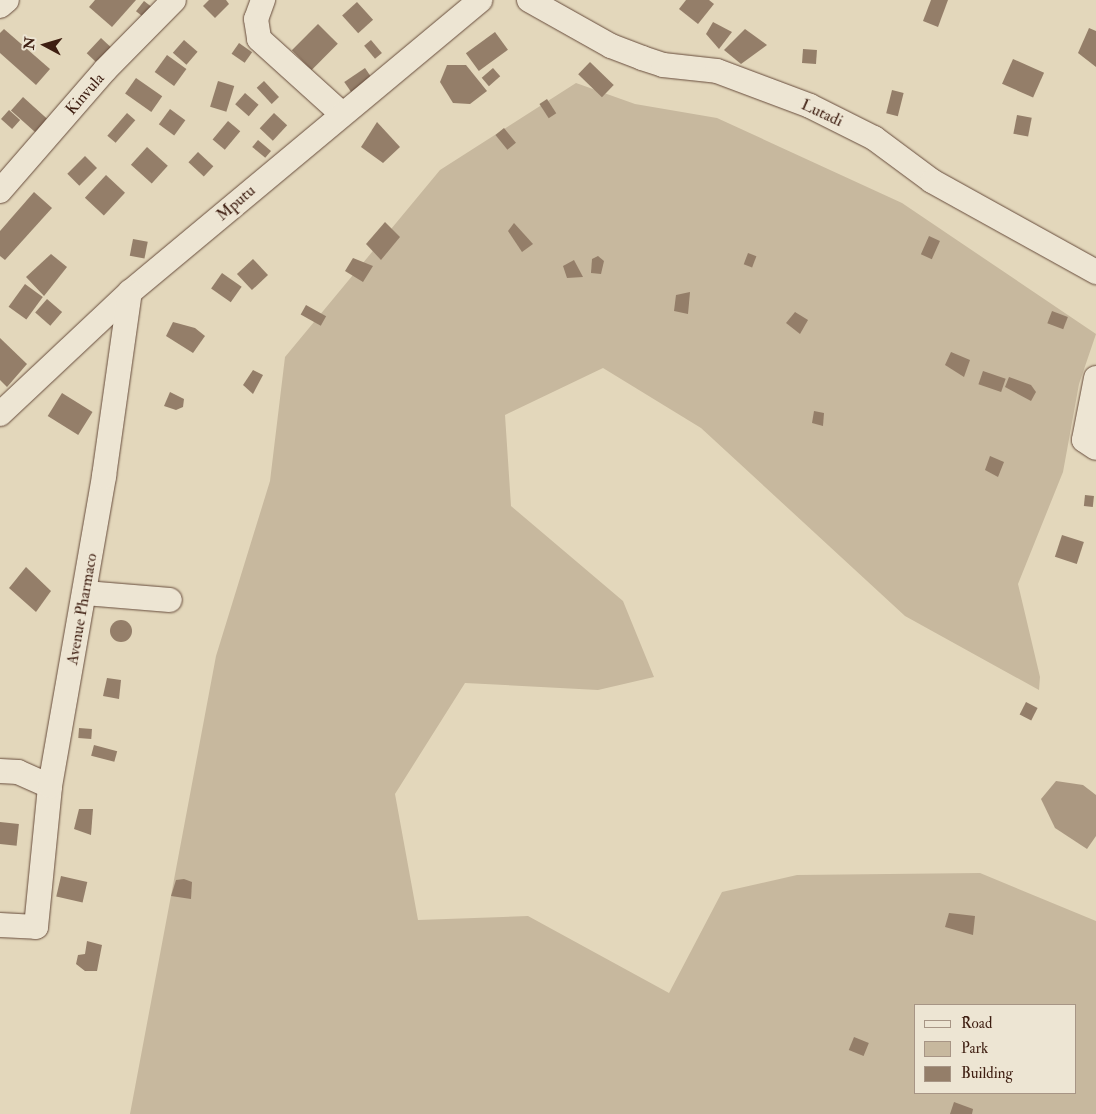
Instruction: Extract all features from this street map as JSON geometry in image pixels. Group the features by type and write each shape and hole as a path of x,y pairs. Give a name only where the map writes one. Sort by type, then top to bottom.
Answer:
{"street":[{"path":"0,6 7,0"},
{"name":"Kinvula","path":"0,191 106,70 174,0"},
{"path":"263,0 256,19 259,39 341,113"},
{"name":"Mputu","path":"0,414 130,292 341,113 480,0"},
{"name":"Lutadi","path":"529,0 611,46 642,58 663,65 717,71 810,106 874,138 932,181 1096,272"},
{"name":"Avenue Pharmaco","path":"0,925 36,927 50,786 85,593 130,292"},
{"path":"1096,378 1084,440 1096,448"},
{"path":"85,593 170,600"},
{"path":"0,771 18,772 50,786"}],"green space":[{"path":"576,83 635,104 717,118 902,203 1096,334 1079,384 1063,472 1018,584 1040,677 1039,690 905,616 701,428 603,368 505,415 511,506 623,601 654,677 598,690 465,683 395,794 418,920 528,916 669,993 722,892 797,875 980,873 1096,921 1096,1114 130,1114 216,656 270,481 285,357 440,170"}],"shaded area":[{"path":"1056,781 1083,785 1096,795 1096,836 1087,849 1055,828 1041,799"}],"building":[{"path":"95,0 136,0 112,27 89,7"},
{"path":"209,0 226,0 229,4 215,18 203,6"},
{"path":"686,0 709,0 714,4 698,24 679,9"},
{"path":"931,0 948,0 938,27 923,21"},
{"path":"144,1 157,11 149,21 136,11"},
{"path":"357,2 373,20 358,33 342,15"},
{"path":"713,22 732,32 719,49 706,34"},
{"path":"318,24 338,44 312,70 292,50"},
{"path":"1089,28 1096,31 1096,67 1078,53"},
{"path":"4,29 50,69 36,85 0,53 0,33"},
{"path":"745,29 767,45 741,64 724,50"},
{"path":"495,32 508,50 479,71 466,53"},
{"path":"101,38 115,51 101,66 87,53"},
{"path":"184,40 198,52 186,65 173,53"},
{"path":"371,40 382,53 375,59 364,46"},
{"path":"239,43 252,52 245,63 232,54"},
{"path":"803,49 817,50 816,64 802,63"},
{"path":"167,55 186,69 174,86 155,72"},
{"path":"1013,59 1044,73 1033,97 1002,84"},
{"path":"590,62 614,85 602,97 578,74"},
{"path":"447,65 466,65 487,91 470,104 453,103 440,82"},
{"path":"365,68 373,80 352,94 344,82"},
{"path":"493,68 500,76 489,86 482,78"},
{"path":"136,78 162,96 151,112 125,94"},
{"path":"218,81 234,86 226,112 210,107"},
{"path":"264,81 279,97 272,104 257,88"},
{"path":"892,90 904,93 898,116 886,113"},
{"path":"245,93 259,105 249,116 235,104"},
{"path":"23,97 51,122 39,136 11,110"},
{"path":"547,99 556,113 549,118 539,104"},
{"path":"170,109 185,120 174,136 159,124"},
{"path":"9,110 20,120 12,129 1,119"},
{"path":"127,113 135,120 116,143 107,136"},
{"path":"274,113 287,125 273,141 260,128"},
{"path":"1017,115 1032,118 1028,137 1013,134"},
{"path":"228,121 240,131 225,150 213,139"},
{"path":"377,122 400,147 383,163 361,147"},
{"path":"504,128 516,143 507,150 495,135"},
{"path":"258,140 271,151 265,158 252,147"},
{"path":"147,147 168,166 152,184 131,165"},
{"path":"198,152 213,166 204,177 188,162"},
{"path":"85,156 97,168 79,186 67,174"},
{"path":"106,175 125,193 104,215 85,198"},
{"path":"34,192 52,208 5,260 0,256 0,231"},
{"path":"385,222 400,237 381,260 366,244"},
{"path":"514,223 533,244 522,252 508,231"},
{"path":"929,236 940,241 932,259 921,254"},
{"path":"133,239 148,242 144,259 130,256"},
{"path":"748,253 756,256 752,267 744,264"},
{"path":"51,254 67,267 44,296 26,277"},
{"path":"598,256 604,261 601,274 591,273 592,259"},
{"path":"353,258 373,266 363,282 345,271"},
{"path":"253,259 268,275 252,290 237,274"},
{"path":"574,260 583,277 567,278 563,266"},
{"path":"222,273 242,287 231,302 211,289"},
{"path":"25,284 43,297 26,320 9,307"},
{"path":"690,292 688,314 674,311 676,295"},
{"path":"47,299 62,312 50,326 35,313"},
{"path":"306,305 326,316 321,326 301,315"},
{"path":"1052,311 1068,317 1063,329 1047,323"},
{"path":"795,312 808,320 800,334 786,323"},
{"path":"173,322 195,328 205,336 193,353 166,336"},
{"path":"0,338 27,364 7,387 0,380"},
{"path":"951,352 970,360 964,377 945,365"},
{"path":"253,370 263,375 253,394 243,385"},
{"path":"983,371 1006,379 1001,392 978,384"},
{"path":"1009,377 1031,385 1036,392 1031,401 1005,387"},
{"path":"170,392 184,399 183,407 176,410 164,406"},
{"path":"62,393 93,412 78,435 48,416"},
{"path":"814,411 824,413 823,426 812,423"},
{"path":"990,456 1004,462 998,477 985,470"},
{"path":"1085,495 1094,496 1093,507 1084,506"},
{"path":"1062,535 1084,542 1077,564 1055,557"},
{"path":"26,567 51,591 36,612 9,588"},
{"path":"117,620 125,620 132,627 132,635 125,642 117,642 110,635 110,627"},
{"path":"107,678 121,680 119,699 103,696"},
{"path":"1026,702 1038,708 1031,720 1020,714"},
{"path":"79,728 92,729 91,739 78,738"},
{"path":"94,745 117,751 114,762 91,756"},
{"path":"79,809 93,809 91,835 74,829"},
{"path":"0,822 19,824 17,846 0,844"},
{"path":"61,876 87,882 83,903 56,896"},
{"path":"184,879 192,882 191,899 171,896 176,880"},
{"path":"949,913 975,916 973,935 945,927"},
{"path":"87,941 102,945 97,971 85,971 76,964 78,955 85,954"},
{"path":"854,1037 869,1043 864,1056 849,1050"},
{"path":"954,1102 973,1109 972,1114 950,1114"}]}
